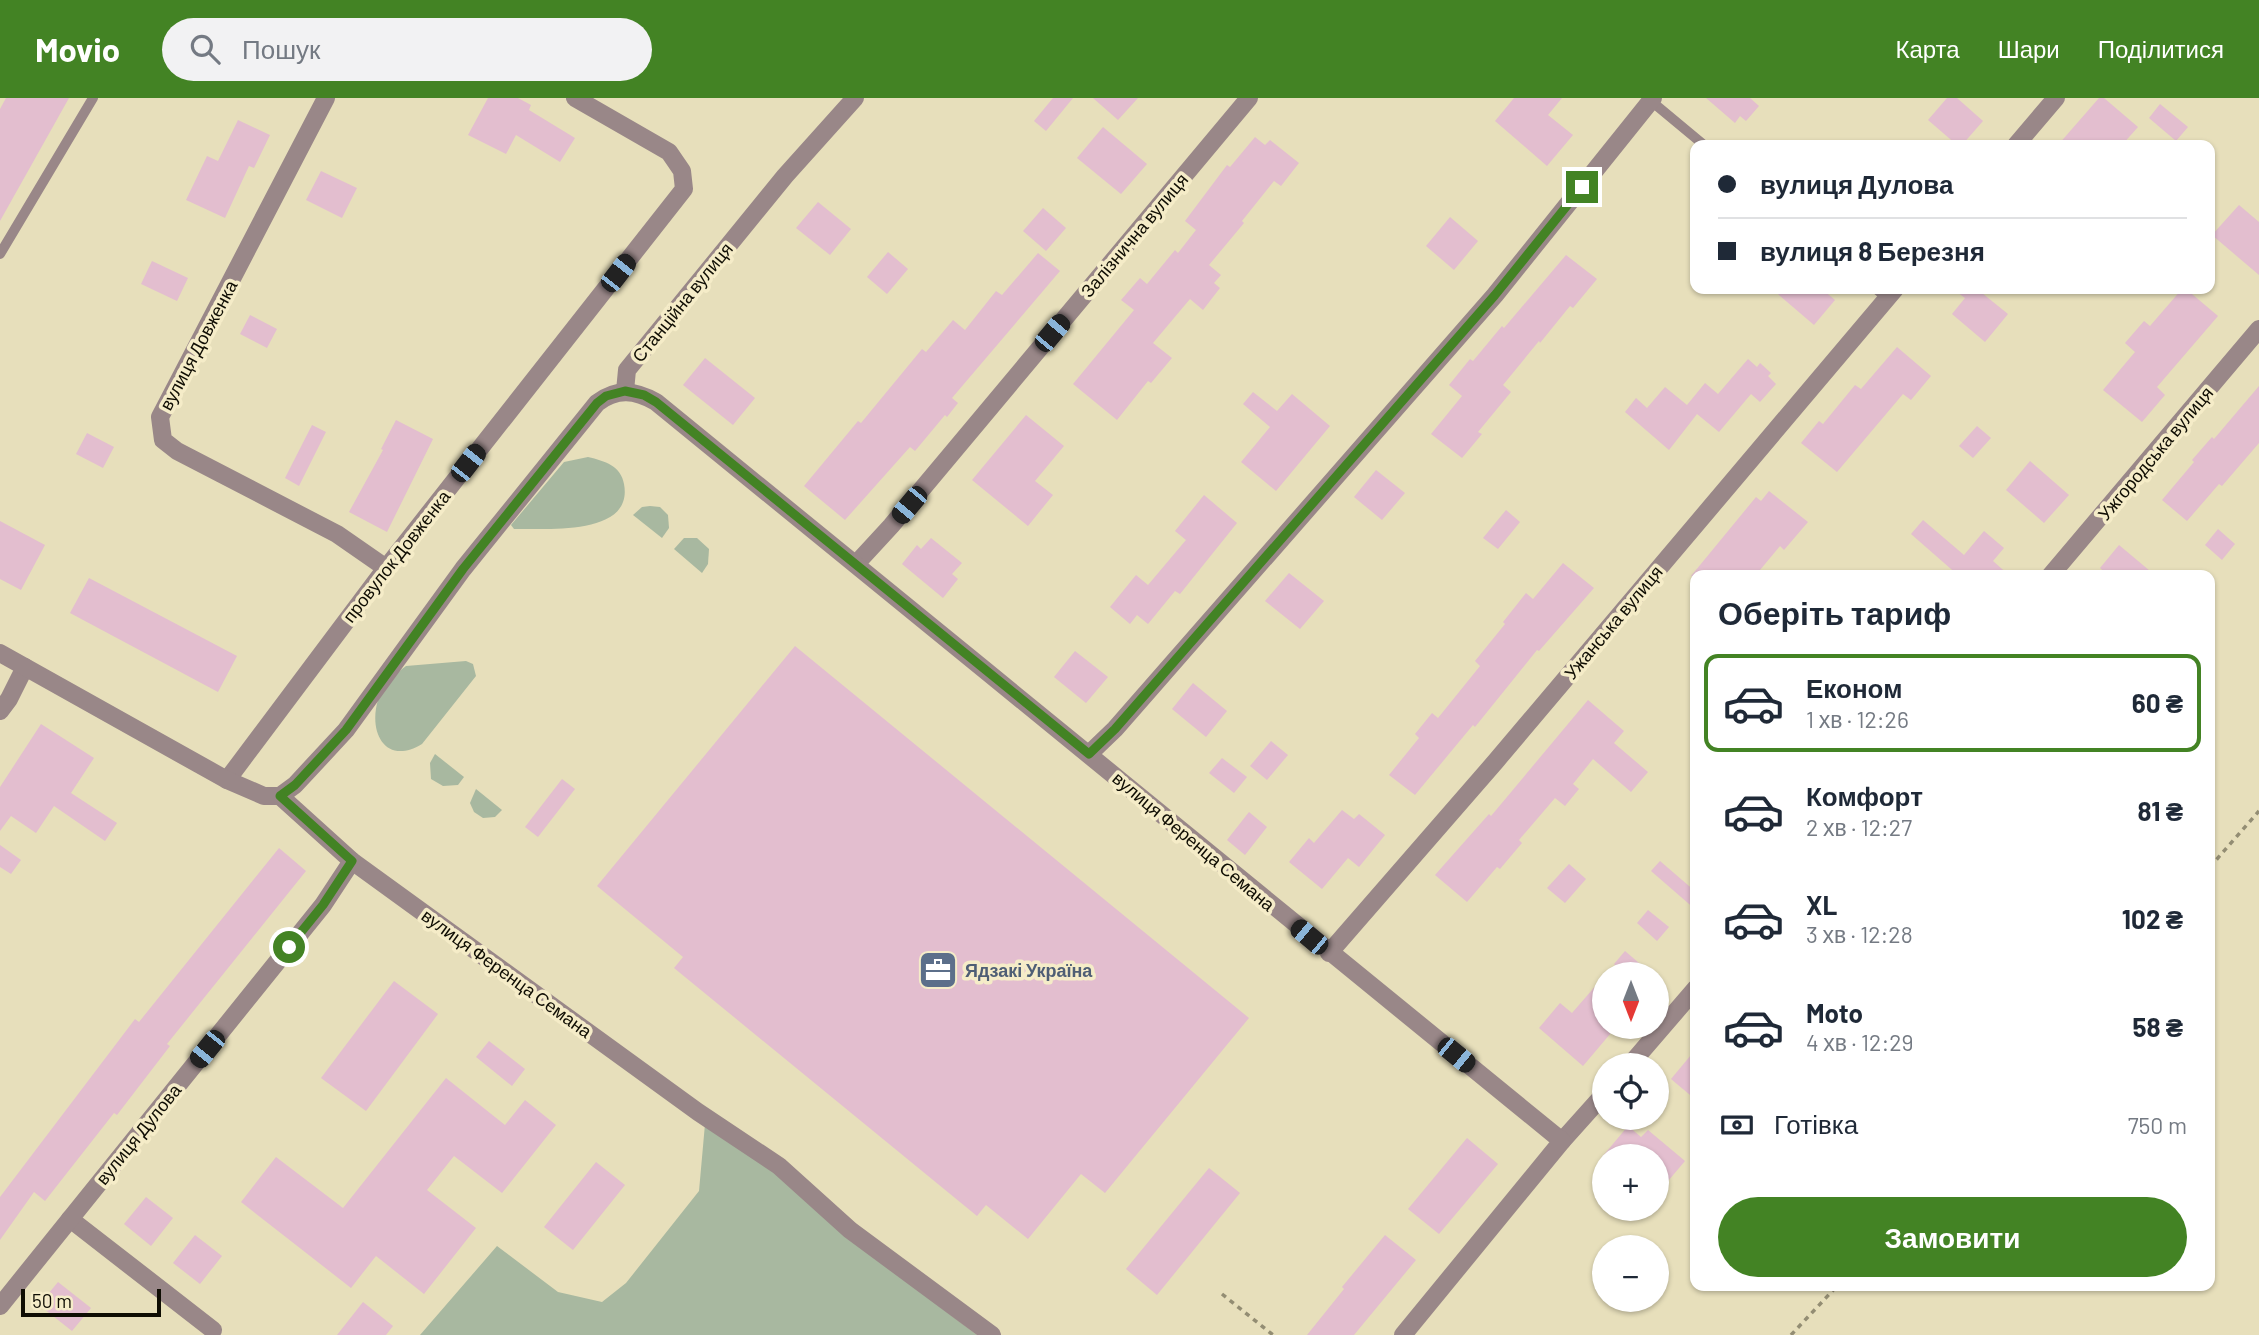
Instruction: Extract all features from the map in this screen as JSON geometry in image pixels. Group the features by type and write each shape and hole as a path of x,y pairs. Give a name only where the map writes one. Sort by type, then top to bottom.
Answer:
{"street":[{"name":"вулиця Довженка","path":"326,98 160,416 163,440 177,451 337,534 386,569"},
{"name":"провулок Довженка","path":"227,780 386,569 684,189 682,170 669,152 575,98"},
{"name":"Станційна вулиця","path":"625,391 627,369 785,176 855,98"},
{"name":"Залізнична вулиця","path":"856,564 891,526 1249,98"},
{"path":"2020,140 2056,98"},
{"path":"1089,754 1115,729 1495,295 1652,99"},
{"name":"Ужанська вулиця","path":"1329,953 1496,761 1884,294"},
{"name":"Ужгородська вулиця","path":"2055,570 2259,329"},
{"name":"вулиця Ференца Семана","path":"625,391 644,395 656,402 1562,1141"},
{"path":"280,796 295,785 346,730 463,569 576,426 606,396 625,391"},
{"name":"вулиця Ференца Семана","path":"0,653 227,780 264,796 280,796 352,861 698,1112 779,1166 850,1230 992,1335"},
{"path":"0,711 25,667"},
{"name":"вулиця Дулова","path":"0,1306 323,905 352,861"},
{"path":"1640,1053 1690,995"},
{"path":"1404,1335 1592,1108"},
{"path":"70,1219 213,1330"}],"lane":[{"path":"0,254 93,98"},
{"path":"1652,99 1698,140"}],"path":[{"path":"2215,861 2259,811"},
{"path":"1791,1335 1832,1291"},
{"path":"1222,1294 1273,1335"}],"green space":[{"path":"588,457 611,465 620,473 624,484 623,501 615,513 602,521 584,526 514,529 511,525 564,462"},
{"path":"642,507 660,507 668,515 669,528 662,538 633,515"},
{"path":"684,538 697,538 709,549 708,564 702,573 674,549"},
{"path":"466,661 473,664 476,676 422,744 399,751 383,743 378,734 376,712 380,695 394,677 406,666"},
{"path":"435,754 464,777 458,785 443,786 431,779 430,763"},
{"path":"476,789 502,810 495,817 483,818 474,812 470,803"},
{"path":"705,1124 776,1173 848,1237 977,1335 420,1335 497,1246 558,1292 602,1302 626,1283 699,1191"}],"building":[{"path":"6,98 69,98 0,221 0,109"},
{"path":"488,98 518,98 531,105 529,110 575,138 560,162 516,135 506,154 468,135"},
{"path":"1053,98 1073,98 1046,131 1034,121"},
{"path":"1093,98 1138,98 1118,120"},
{"path":"1514,98 1562,98 1548,115 1573,135 1547,166 1495,121"},
{"path":"1706,98 1750,98 1759,106 1746,121 1740,116 1735,123"},
{"path":"1947,98 1957,98 1983,121 1966,140 1951,140 1928,120"},
{"path":"2099,98 2104,98 2138,127 2126,140 2062,140"},
{"path":"2160,104 2188,127 2175,140 2149,118"},
{"path":"238,120 270,135 254,168 249,166 225,218 186,200 207,156 218,161"},
{"path":"1103,127 1147,164 1121,194 1077,158"},
{"path":"1255,137 1265,145 1270,140 1299,163 1281,186 1274,181 1209,265 1221,275 1214,283 1220,288 1203,310 1190,299 1153,343 1172,358 1151,383 1148,381 1117,420 1073,384 1134,310 1121,300 1140,278 1147,284 1175,250 1178,253 1196,230 1185,221 1227,165 1230,167"},
{"path":"321,171 357,188 342,218 306,200"},
{"path":"818,202 851,229 830,255 796,228"},
{"path":"2239,205 2259,222 2259,275 2215,238 2215,232"},
{"path":"1043,208 1066,228 1046,251 1023,231"},
{"path":"1450,217 1478,241 1454,270 1426,246"},
{"path":"888,252 908,269 887,294 867,277"},
{"path":"1038,253 1060,271 952,398 958,403 915,451 910,447 845,520 804,486 922,349 926,352 953,320 965,330 996,291 1002,295"},
{"path":"1566,255 1597,279 1573,308 1570,306 1503,385 1511,392 1478,432 1482,434 1462,458 1431,434 1462,396 1449,385 1470,359 1473,361 1502,326 1504,328"},
{"path":"152,261 188,278 177,301 141,284"},
{"path":"1778,294 1828,294 1835,300 1814,325"},
{"path":"1960,294 1983,294 2008,314 1985,342 1952,314 1965,298"},
{"path":"2178,294 2192,294 2218,316 2157,387 2165,395 2142,422 2103,390 2135,352 2125,343 2144,321 2150,326"},
{"path":"250,315 277,329 267,348 240,334"},
{"path":"1897,347 1931,376 1911,400 1903,394 1837,472 1801,443 1819,421 1823,424 1855,385 1861,389"},
{"path":"705,358 755,398 733,425 683,385"},
{"path":"1748,359 1757,367 1760,363 1771,373 1768,376 1776,384 1760,402 1751,394 1719,432 1697,414 1669,450 1625,412 1636,398 1647,408 1665,387 1687,405 1705,383 1718,394"},
{"path":"2259,386 2259,443 2187,521 2162,500 2194,462 2192,460 2212,437 2214,439"},
{"path":"1253,392 1277,411 1292,394 1330,426 1276,491 1241,462 1270,427 1243,404"},
{"path":"1026,415 1064,446 1035,481 1053,495 1028,526 972,480"},
{"path":"396,420 433,439 387,532 349,512"},
{"path":"312,425 326,432 299,486 285,478"},
{"path":"1977,426 1991,438 1973,458 1959,446"},
{"path":"87,433 114,447 103,468 76,454"},
{"path":"2030,461 2069,495 2044,523 2006,490"},
{"path":"1376,470 1405,493 1382,520 1354,497"},
{"path":"1769,491 1808,522 1784,550 1780,546 1760,570 1696,570 1756,497 1761,501"},
{"path":"1204,495 1237,523 1180,594 1175,591 1148,624 1137,615 1130,624 1110,607 1136,575 1148,585 1186,540 1175,531"},
{"path":"1506,510 1520,522 1498,549 1483,538"},
{"path":"1923,520 1964,555 1984,531 2004,548 1993,561 2003,570 1952,570 1911,534"},
{"path":"0,521 45,545 21,590 0,579"},
{"path":"2218,529 2235,544 2222,560 2205,545"},
{"path":"931,538 962,563 952,574 958,579 943,598 902,564 917,545 921,549"},
{"path":"2119,545 2149,570 2102,570 2100,568"},
{"path":"1563,563 1594,588 1539,651 1537,650 1475,727 1473,725 1415,795 1389,775 1419,738 1415,734 1432,713 1438,718 1480,666 1475,661 1526,593 1533,599"},
{"path":"1289,573 1324,601 1300,629 1265,601"},
{"path":"89,578 237,656 218,692 70,613"},
{"path":"795,646 1249,1018 1105,1193 1081,1174 1028,1239 986,1205 977,1216 674,968 683,957 597,886"},
{"path":"1075,651 1108,677 1086,703 1054,677"},
{"path":"1193,683 1227,711 1206,737 1172,709"},
{"path":"1588,700 1624,731 1614,743 1648,772 1631,792 1593,759 1573,784 1579,789 1565,806 1555,798 1519,840 1522,843 1500,869 1497,867 1467,902 1435,875 1489,814 1491,816"},
{"path":"41,724 94,758 71,793 117,823 105,841 54,806 36,833 11,816 0,831 0,787"},
{"path":"1271,741 1288,755 1267,780 1250,766"},
{"path":"1222,758 1247,777 1234,793 1209,773"},
{"path":"562,779 575,789 538,837 525,827"},
{"path":"1342,810 1354,819 1359,814 1385,835 1359,867 1348,858 1322,889 1289,862 1309,838 1314,843"},
{"path":"1249,812 1267,827 1245,855 1227,840"},
{"path":"0,845 21,860 11,874 0,867"},
{"path":"279,848 306,871 167,1044 170,1046 117,1115 114,1113 45,1201 34,1192 0,1240 0,1197 135,1019 139,1022"},
{"path":"1660,861 1690,887 1690,905 1651,871"},
{"path":"1569,864 1586,879 1565,903 1547,888"},
{"path":"1648,910 1669,927 1657,941 1637,923"},
{"path":"1625,951 1638,962 1616,962"},
{"path":"394,981 438,1014 366,1111 321,1078"},
{"path":"1592,990 1592,1040 1605,1040 1583,1066 1539,1028 1560,1003 1572,1013"},
{"path":"489,1041 525,1069 512,1086 476,1057"},
{"path":"1690,1056 1690,1095 1671,1079"},
{"path":"446,1078 505,1125 525,1100 556,1125 502,1193 454,1156 427,1190 476,1228 424,1294 376,1256 351,1288 241,1202 276,1157 343,1208"},
{"path":"1625,1130 1633,1130 1641,1137 1648,1130 1665,1144 1613,1144"},
{"path":"1467,1138 1498,1164 1439,1234 1408,1209"},
{"path":"1669,1148 1685,1161 1669,1180"},
{"path":"596,1162 625,1185 573,1250 544,1227"},
{"path":"1209,1168 1240,1193 1157,1295 1126,1269"},
{"path":"146,1197 173,1218 151,1246 124,1224"},
{"path":"195,1235 222,1256 200,1284 173,1263"},
{"path":"1385,1235 1416,1260 1354,1335 1307,1335 1344,1289 1342,1287"},
{"path":"58,1282 91,1308 72,1331 39,1305"},
{"path":"363,1302 393,1326 386,1335 337,1335"}],"place":[{"name":"Ядзакі Україна","path":"938,970"}],"route":[{"path":"289,947 323,905 352,861 280,796 288,792 346,730 463,569 576,426 606,396 625,391 634,392 656,402 1089,754 1115,729 1495,295 1582,187"}]}
